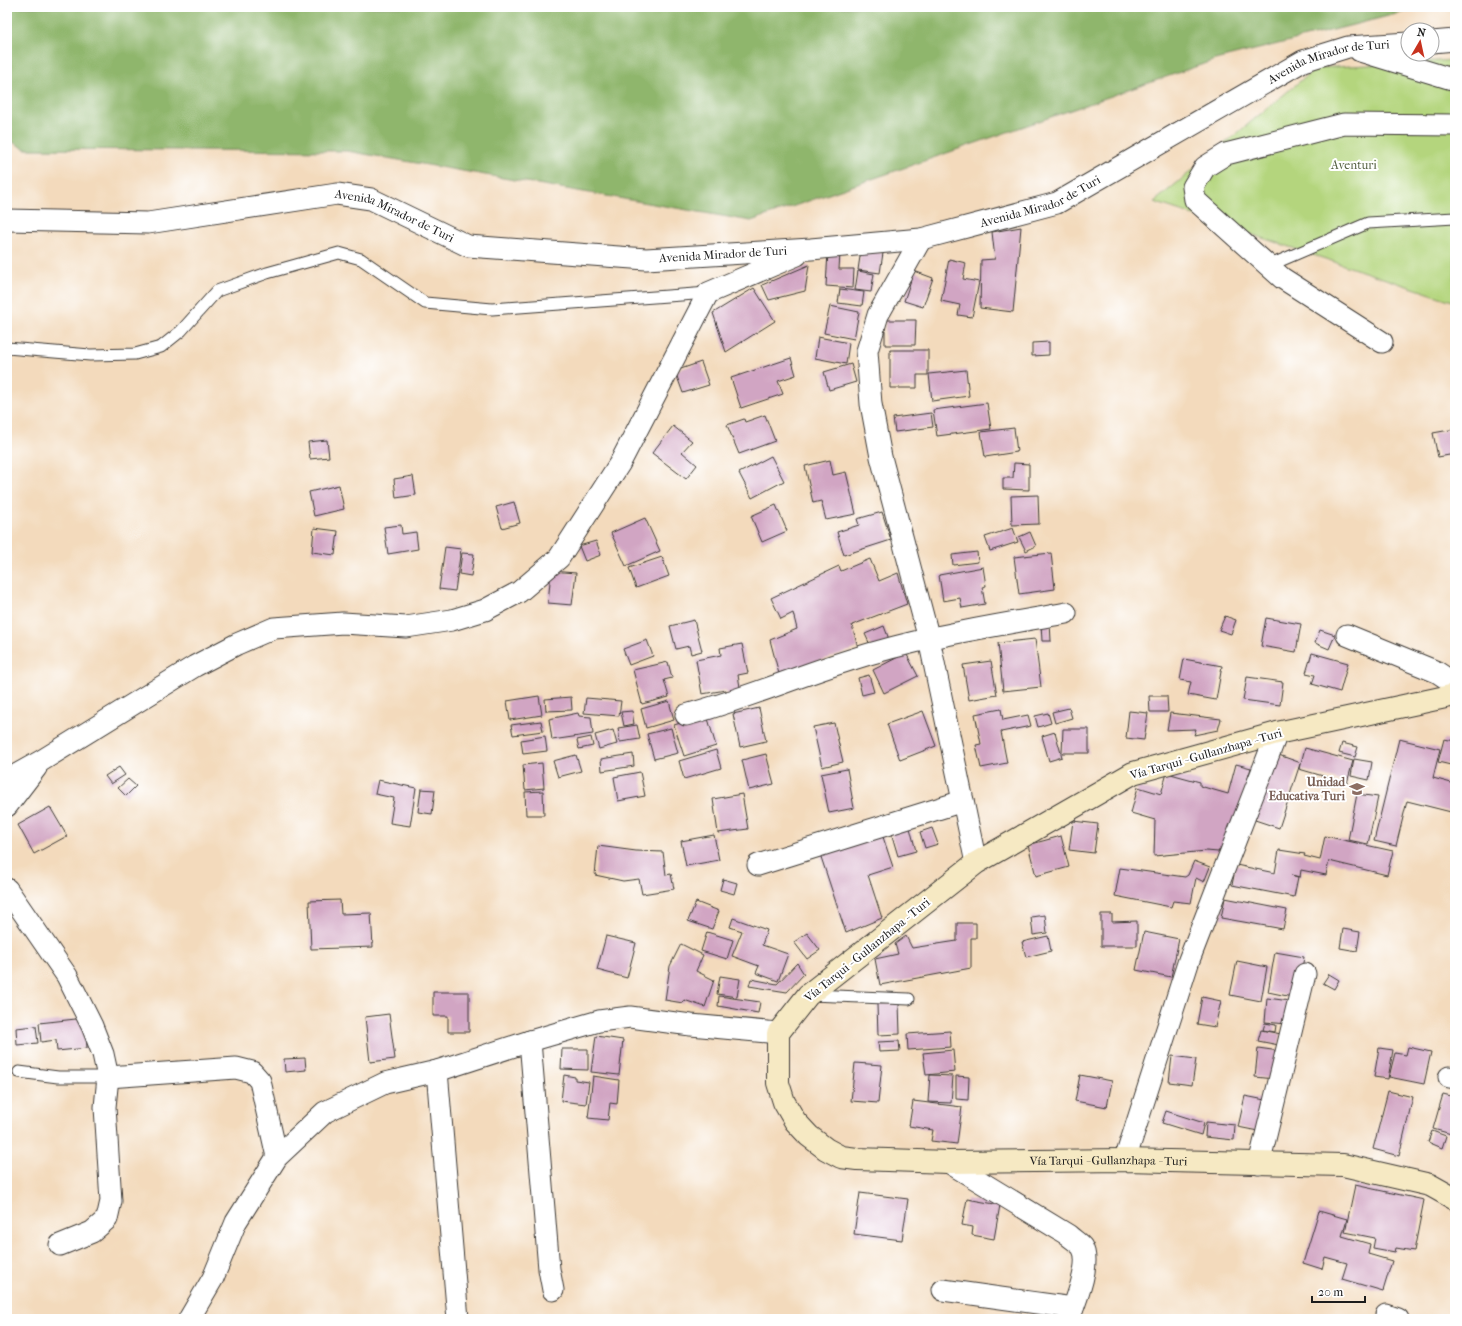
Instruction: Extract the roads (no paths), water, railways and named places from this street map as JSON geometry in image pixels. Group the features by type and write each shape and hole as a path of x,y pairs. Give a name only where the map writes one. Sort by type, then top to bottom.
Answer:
{"main road":[{"name":"Vía Tarqui - Gullanzhapa - Turi","path":"1455,695 1276,733 1133,773 976,863 808,995 778,1033 778,1083 784,1102 794,1121 809,1136 826,1150 841,1157 857,1159 948,1162 1125,1160 1343,1165 1430,1185 1455,1199"}],"street":[{"path":"1440,41 1455,40"},
{"name":"Avenida Mirador de Turi","path":"7,220 148,224 337,194 371,199 468,246 646,259 811,249 921,239 1057,203 1304,61 1348,47 1400,44"},
{"path":"1348,47 1455,80"},
{"path":"1382,342 1282,278 1195,200 1192,187 1205,167 1226,154 1344,124 1455,125"},
{"path":"921,239 878,315 867,351 871,404 881,457 929,638 976,863"},
{"path":"7,780 41,761 195,666 237,644 274,628 343,622 406,627 452,620 484,610 519,592 559,558 620,463 708,293 811,249"},
{"path":"686,715 726,704 851,660 929,638 1066,613"},
{"path":"1347,635 1437,672 1455,684"},
{"path":"1125,1160 1189,960 1276,733"},
{"path":"7,806 41,761"},
{"path":"758,865 963,801"},
{"path":"7,889 67,976 92,1026 103,1054 108,1077 105,1107 111,1201 107,1219 92,1232 60,1245"},
{"path":"1259,1164 1305,974"},
{"path":"189,1319 213,1278 236,1222 277,1157 325,1112 385,1083 437,1071 530,1041 599,1021 630,1017 691,1025 778,1033"},
{"path":"530,1041 549,1269 553,1290"},
{"path":"108,1077 236,1068 252,1072 260,1081 277,1157"},
{"path":"437,1071 458,1319"},
{"path":"943,1290 1071,1314 1084,1272 1086,1257 1082,1247 1068,1235 948,1162"}],"lane":[{"path":"1268,266 1368,223 1455,218"},
{"path":"7,348 90,355 135,354 161,347 181,331 217,291 268,273 339,253 361,259 425,303 492,309 708,293"},
{"path":"808,995 910,1000"},
{"path":"19,1072 58,1077 108,1077"}],"place":[{"name":"Unidad Educativa Turi","path":"1357,789"}],"park label":[{"name":"Aventuri","path":"1354,165"}]}
